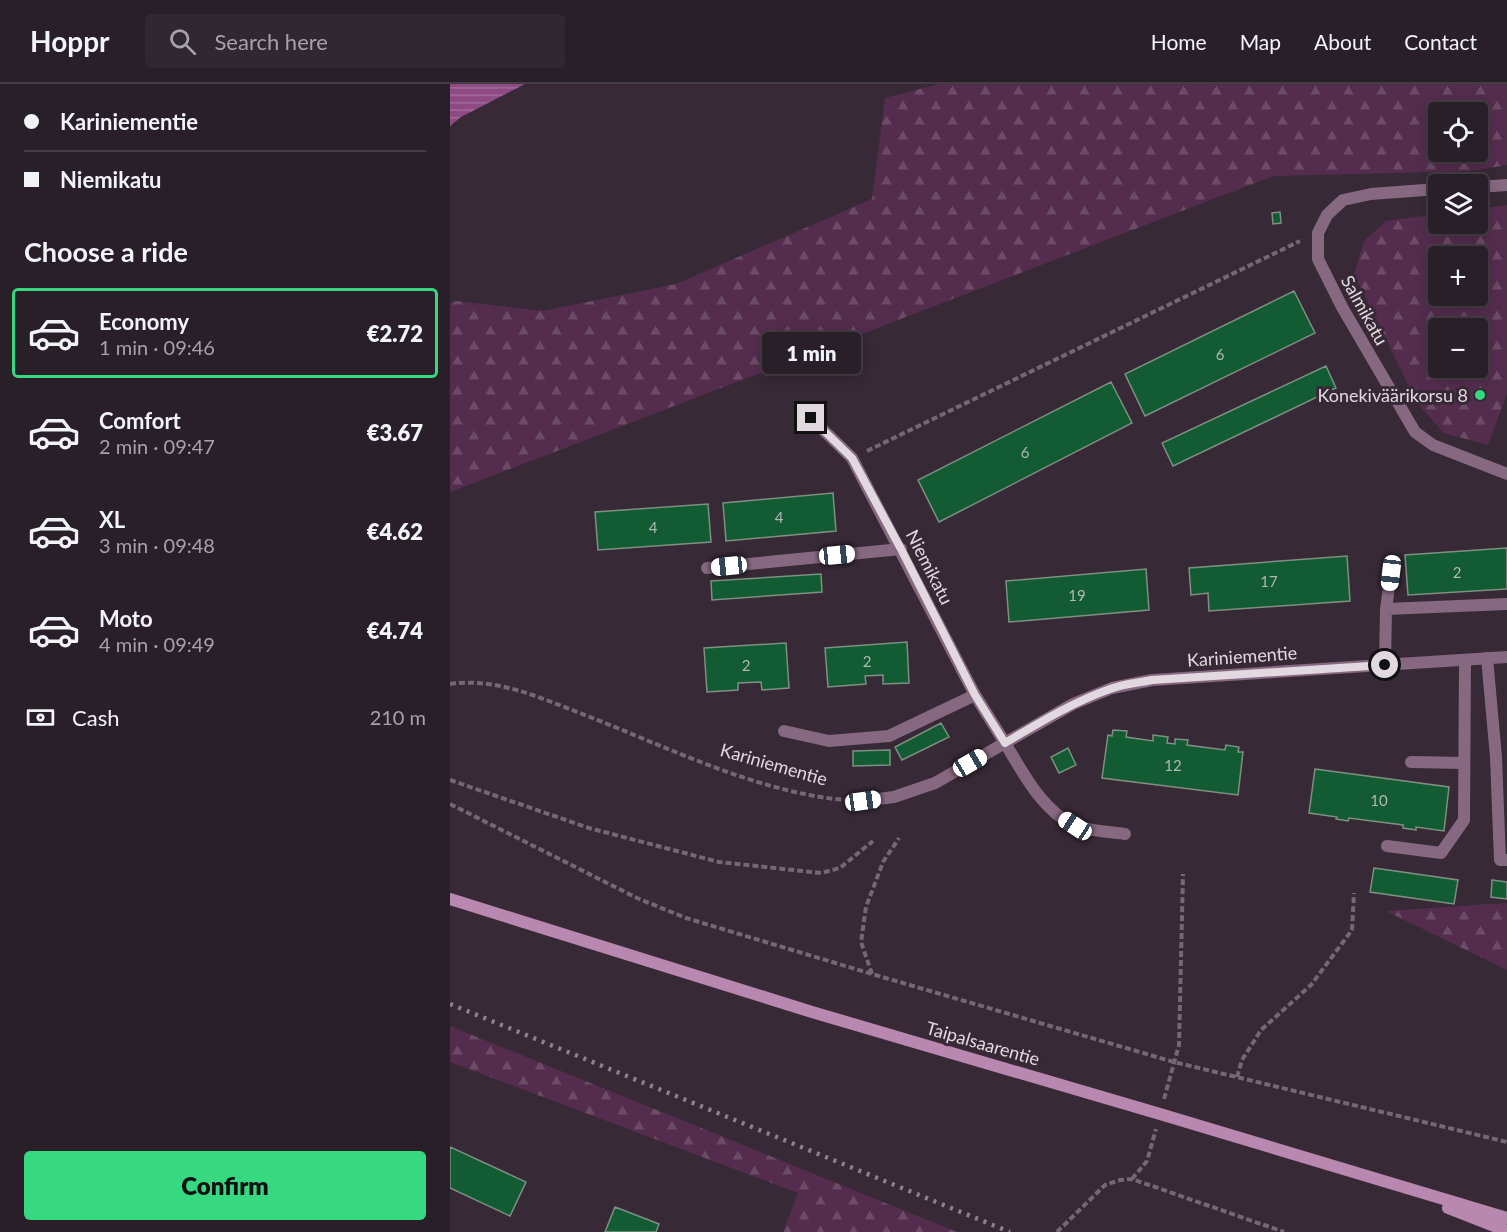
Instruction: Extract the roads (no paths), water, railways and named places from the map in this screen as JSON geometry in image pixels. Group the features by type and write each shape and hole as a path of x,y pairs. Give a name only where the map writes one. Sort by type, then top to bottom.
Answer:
{"main road":[{"name":"Taipalsaarentie","path":"450,899 812,1012 1507,1218"},
{"path":"1357,1173 1507,1231"}],"street":[{"path":"1488,186 1507,185"},
{"name":"Salmikatu","path":"1428,190 1371,194 1342,200 1327,215 1318,233 1318,259 1342,308 1415,432 1433,445 1507,474"},
{"name":"Niemikatu","path":"811,418 852,458 975,695 1032,788 1059,816 1075,826 1125,834"},
{"path":"707,568 901,549"},
{"path":"1385,665 1386,609 1391,573"},
{"path":"1386,609 1507,603"},
{"name":"Kariniementie","path":"863,801 894,797 936,783 1074,704 1112,688 1142,682 1507,657"},
{"path":"1487,658 1502,757 1500,860 1507,860"},
{"path":"1387,846 1441,853 1464,820 1465,660"},
{"path":"784,730 829,741 889,736 975,695"},
{"path":"1411,762 1464,763"}],"railway":[{"path":"450,1004 1010,1232"}],"place":[{"name":"Konekiväärikorsu 8","path":"1480,395"}]}
